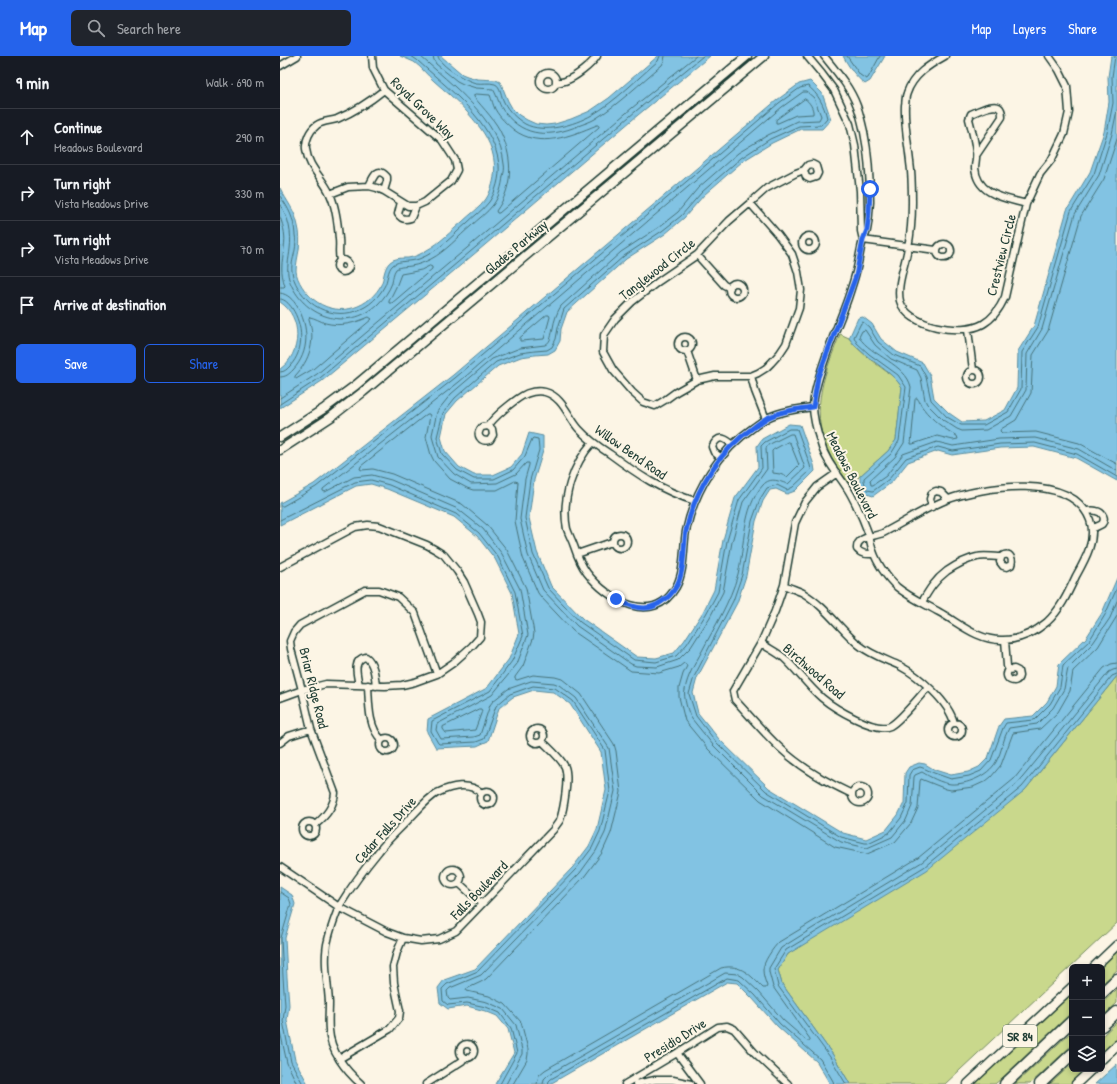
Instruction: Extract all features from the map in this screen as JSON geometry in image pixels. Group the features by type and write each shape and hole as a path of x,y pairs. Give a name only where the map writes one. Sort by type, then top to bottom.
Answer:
{"highway":[{"path":"1105,990 1117,979"},
{"path":"1105,1023 1117,1012"},
{"path":"1005,1084 1069,1024"},
{"path":"1040,1084 1069,1057"}],"main road":[{"name":"Glades Parkway","path":"280,438 356,385 747,56"},
{"name":"Glades Parkway","path":"280,450 331,417 363,392 764,56"},
{"path":"1097,964 1117,945"},
{"name":"SR 84","path":"968,1084 1069,990"},
{"path":"1105,1056 1117,1045"},
{"path":"1076,1084 1089,1072"}],"street":[{"path":"280,66 296,56"},
{"name":"Royal Grove Way","path":"372,56 373,68 384,90 442,140 455,160 457,170 452,181 425,202 416,206 411,218 406,220 398,214 401,202"},
{"path":"556,83 566,80 581,71 593,61 596,56"},
{"name":"Meadows Boulevard","path":"807,56 822,74 839,100 850,124 855,145 861,207 861,231 863,240"},
{"name":"Meadows Boulevard","path":"824,56 844,81 857,105 870,168 869,213 867,230 863,240 856,276 818,377 813,407 822,449 852,497 870,537 874,554 894,585 906,594 943,614 969,631 983,637 996,640 1005,640 1024,636 1037,630 1056,613 1063,604 1087,555 1092,529 1086,511 1074,500 1053,490 1023,486 1002,487 948,499 883,533 870,537"},
{"name":"Crestview Circle","path":"945,56 925,68 914,79 906,94 905,118 910,164 912,203 908,246 899,289 901,302 907,313 920,322 939,328 968,330 982,325 994,316 1000,308 1005,297 1026,204 1040,174 1052,159 1064,134 1070,112 1067,86 1050,56"},
{"path":"340,260 336,216 330,194 309,161 306,147 308,135 318,124 351,113 367,104 384,90"},
{"path":"839,100 849,97 850,92"},
{"path":"977,154 1002,117 1001,110 998,107 993,106 971,114 969,119 977,154 975,168 978,181 988,192 999,197 1026,204"},
{"path":"850,124 861,120"},
{"name":"Tanglewood Circle","path":"752,376 715,376 697,380 655,406 643,402 613,370 603,352 604,335 615,319 632,302 697,255 730,221 767,188 804,170"},
{"path":"369,186 374,175 378,172 382,172 387,177 384,191"},
{"path":"330,194 348,187 369,186 384,191 408,206 416,206"},
{"path":"750,203 792,254 798,272 800,290 798,308 786,344 766,368 752,376 754,391 766,418"},
{"path":"863,240 936,250"},
{"path":"792,254 803,247"},
{"path":"697,255 724,285 730,288"},
{"path":"968,330 973,370"},
{"path":"687,351 697,380"},
{"name":"Willow Bend Road","path":"488,426 492,420 523,395 544,391 553,395 564,406 579,429 593,442 642,476 678,496 695,501"},
{"path":"593,442 586,449 572,476 568,492 566,511 567,528 576,554 587,573 603,589 627,605 649,608 656,606 669,596 676,586 680,576 686,530 695,501 720,457 732,444 766,418 780,413 813,407"},
{"path":"720,457 714,452 712,447 716,440 719,438 725,439 732,444"},
{"path":"837,473 817,487 805,502 795,523 784,585 775,611 761,643 733,691 735,700 780,748 808,770 852,794"},
{"path":"932,507 930,499 932,493 936,491 941,492 948,499"},
{"path":"1086,511 1096,511 1103,515 1104,520 1102,523 1092,529"},
{"path":"280,567 355,527 368,525 379,526 436,550 444,555 464,582 481,622 480,637 453,663 437,674 402,685 376,686 326,684 302,690 280,698"},
{"path":"870,537 860,540 857,549 863,554 874,554"},
{"path":"576,554 612,542"},
{"path":"922,602 931,586 946,572 965,560 978,556 1001,558"},
{"path":"784,585 803,593 817,603 860,646 872,654 902,667 918,677 944,704 952,716 954,723"},
{"name":"Briar Ridge Road","path":"315,825 332,806 335,793 311,729 291,649 290,641 294,632 300,625 365,590 379,590 398,597 415,613 437,674"},
{"path":"1005,640 1007,666 1009,670"},
{"name":"Birchwood Road","path":"761,643 784,659 822,698 844,712 870,725 882,728 890,726 896,722 928,687"},
{"path":"359,685 356,665 358,660 366,657 370,661 376,686"},
{"path":"368,685 372,722 377,736 382,740"},
{"path":"280,743 289,736 311,729"},
{"name":"Falls Boulevard","path":"280,867 339,907 387,932 403,938 421,941 439,939 456,931 560,821 567,778 565,766 542,741"},
{"name":"Cedar Falls Drive","path":"361,1084 339,1059 332,1047 329,1031 329,997 326,963 327,940 339,907 380,850 420,808 436,794 455,786 469,786 482,793"},
{"path":"459,883 482,904"},
{"path":"339,1059 390,1029 399,1018 400,1010 394,983 393,967 403,938"},
{"name":"Presidio Drive","path":"625,1084 678,1053 718,1027 727,1026 734,1029 754,1052 788,1084"},
{"path":"678,1053 700,1084"},
{"path":"426,1084 462,1061 464,1058"},
{"path":"647,1071 652,1079 655,1080"},
{"path":"636,1084 655,1080 673,1080 691,1084"}],"green space":[{"path":"840,334 849,338 867,357 895,378 902,387 896,440 888,451 850,485 829,453 819,419 825,376"},
{"path":"1117,676 1117,923 1073,964 1069,964 1069,968 945,1084 850,1084 833,1055 782,984 778,970 788,954 818,935 1025,790"},
{"path":"1117,950 1117,970 1105,981 1105,964 1102,964"},
{"path":"1117,989 1117,1003 1105,1014 1105,1000"},
{"path":"1069,995 1069,1015 1002,1078 995,1084 974,1084"},
{"path":"1117,1022 1117,1041 1105,1052 1105,1036 1105,1033"},
{"path":"1069,1034 1069,1048 1030,1084 1015,1084"},
{"path":"1069,1067 1069,1072 1084,1072 1071,1084 1050,1084"}],"water":[{"path":"400,56 441,56 462,74 477,79 496,80 500,82 512,108 519,115 536,124 546,125 571,119 590,111 609,98 658,56 710,56 322,381 280,408 280,369 293,354 297,336 293,317 288,309 280,302 280,188 293,211 299,229 300,244 296,271 300,282 304,290 313,299 322,305 340,309 349,309 366,302 380,287 387,265 390,262 397,259 416,256 436,244 481,205 490,192 494,177 493,155 488,141 481,129 473,118 419,66 414,62"},
{"path":"843,56 885,56 870,81 865,84 852,71"},
{"path":"1111,56 1117,56 1117,481 1076,458 1034,447 1000,448 952,455 938,451 908,462 892,482 873,496 864,493 860,482 860,476 888,451 896,440 902,387 890,374 861,351 849,338 858,318 863,317 872,324 881,339 897,352 923,363 930,375 934,398 949,413 962,422 984,421 1005,410 1017,388 1018,351 1034,326 1067,210 1090,172 1104,132 1109,102 1108,77"},
{"path":"810,81 822,93 831,119 822,129 801,129 772,143 743,161 704,195 684,218 665,234 626,259 567,312 561,329 560,341 555,350 548,354 521,357 498,366 457,401 446,414 441,437 445,451 459,467 474,475 493,475 511,467 522,454 529,433 543,436 543,451 534,480 529,518 537,552 551,586 583,619 637,657 656,658 674,653 684,641 703,612 714,590 723,540 735,498 758,467 757,446 762,439 789,424 800,425 815,471 795,491 787,494 776,489 770,490 763,501 756,521 746,576 737,603 697,678 693,693 698,713 719,739 769,788 843,833 866,839 886,830 898,815 904,803 905,773 909,767 919,763 925,764 935,770 951,775 968,772 979,767 988,758 999,726 1004,719 1033,716 1047,702 1056,686 1059,664 1086,638 1102,613 1117,578 1117,676 1025,790 927,870 788,954 778,970 782,984 833,1055 850,1084 830,1084 817,1062 777,1026 737,983 727,982 550,1084 495,1084 514,1053 508,1029 497,1016 485,1011 467,1006 448,1009 440,1003 438,988 444,980 475,969 573,867 589,846 597,829 606,790 601,752 570,704 553,692 534,690 513,697 499,708 488,741 477,746 436,748 427,732 428,719 487,688 509,659 519,634 512,593 495,559 477,536 454,517 387,489 371,484 356,486 280,525 280,503 314,484 453,375 777,100 799,84"},
{"path":"280,887 292,895 295,904 285,938 289,1005 287,1020 295,1060 308,1084 280,1084"},
{"path":"1117,1064 1117,1084 1095,1084"}],"route":[{"path":"616,599 627,605 649,608 656,606 669,596 676,586 680,576 686,530 695,501 720,457 732,444 766,418 780,413 813,407 818,377 856,276 863,240 867,230 870,189"}]}
